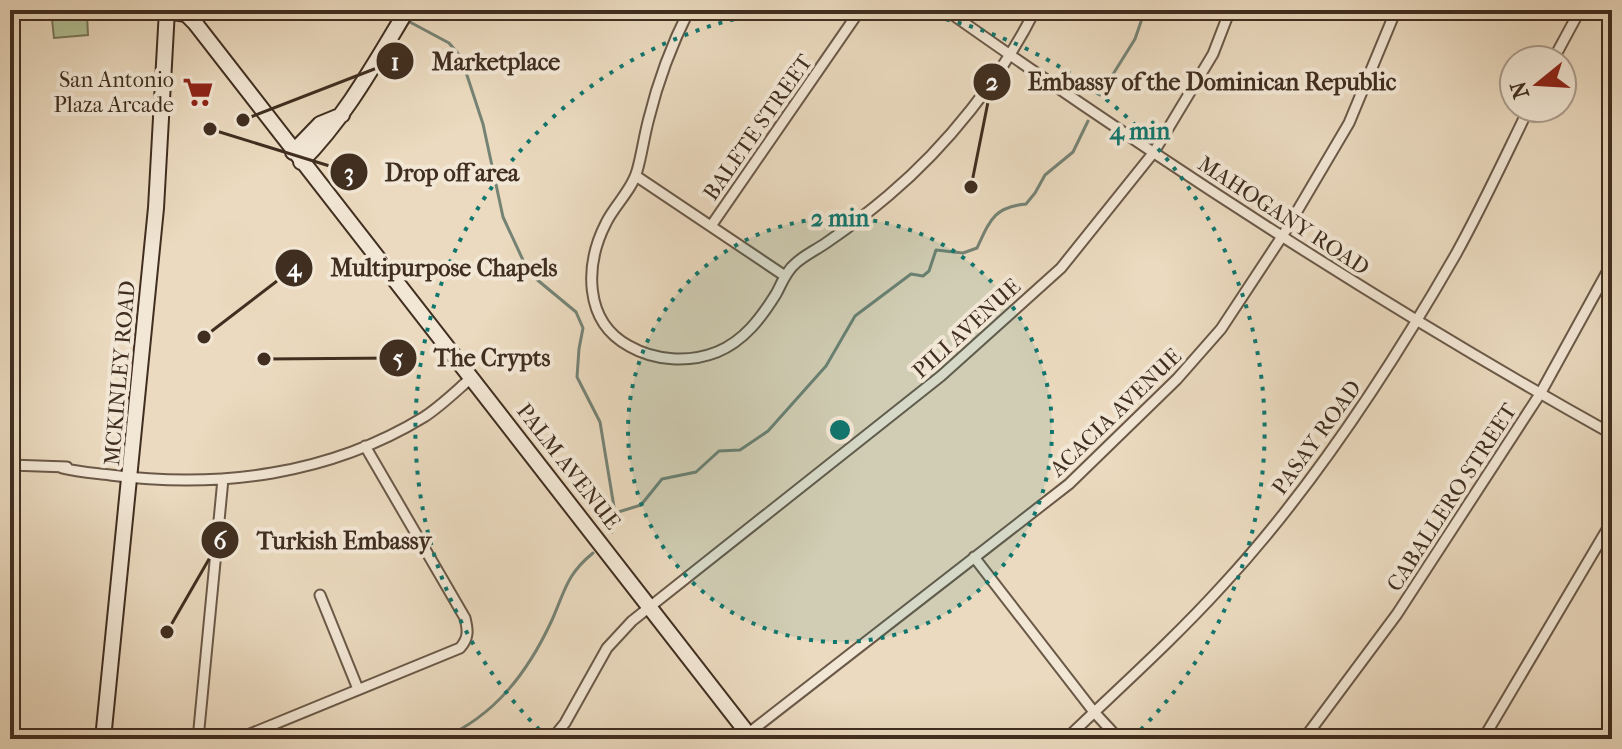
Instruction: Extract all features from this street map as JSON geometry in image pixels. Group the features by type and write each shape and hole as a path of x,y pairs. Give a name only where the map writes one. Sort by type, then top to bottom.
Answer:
{"street":[{"path":"297,157 328,134 407,10"},
{"path":"689,10 669,55 649,116 636,176 607,221 592,264 591,291 596,311 618,340 650,355 670,358 715,353 746,334 796,263 891,193 956,127 1035,10"},
{"name":"BALETE STREET","path":"711,226 860,10"},
{"name":"MAHOGANY ROAD","path":"946,10 1215,194 1416,321 1612,434"},
{"name":"PILI AVENUE","path":"552,739 565,723 613,640 651,606 941,376 1061,268 1154,152 1213,54 1230,10"},
{"name":"ACACIA AVENUE","path":"747,737 1069,484 1177,379 1221,329 1283,235 1349,123 1396,10"},
{"path":"1562,44 1580,10"},
{"name":"MCKINLEY ROAD","path":"103,739 156,208 167,11"},
{"name":"PALM AVENUE","path":"167,11 186,14 651,606 747,737"},
{"path":"167,32 177,25 185,25 201,33"},
{"name":"PASAY ROAD","path":"1066,739 1223,586 1274,525 1346,429 1456,254 1521,124"},
{"path":"636,176 785,276"},
{"name":"CABALLERO STREET","path":"1304,739 1397,614 1540,394 1612,263"},
{"path":"10,465 74,467 152,480 265,476 319,464 365,446 425,416 471,378"},
{"path":"238,739 460,648 465,642 468,632 465,618 365,446"},
{"path":"198,739 223,479"},
{"path":"1483,739 1612,521"},
{"path":"974,557 1094,712 1119,739"},
{"path":"320,595 358,689"}],"green space":[{"path":"87,16 88,35 54,38 52,19"}],"waterway":[{"path":"1100,95 1135,39 1145,10"},
{"path":"408,21 449,43 461,57 483,124 503,217 529,273 576,312 583,328 577,377 600,422 615,513 612,532"},
{"path":"615,513 641,505 662,479 696,472 719,451 740,450 768,431 826,366 855,316 911,274 923,276 929,271 936,250 963,253 977,248 994,217 1007,208 1026,204 1045,175 1073,152 1088,121"},
{"path":"441,739 478,718 508,690 543,639 567,584 593,553"}],"place":[{"name":"San Antonio Plaza Arcade","path":"198,92"},
{"name":"Marketplace","path":"243,120"},
{"name":"Drop off area","path":"210,129"},
{"name":"Embassy of the Dominican Republic","path":"971,187"},
{"name":"Multipurpose Chapels","path":"204,337"},
{"name":"The Crypts","path":"264,359"},
{"name":"Turkish Embassy","path":"167,632"}]}
